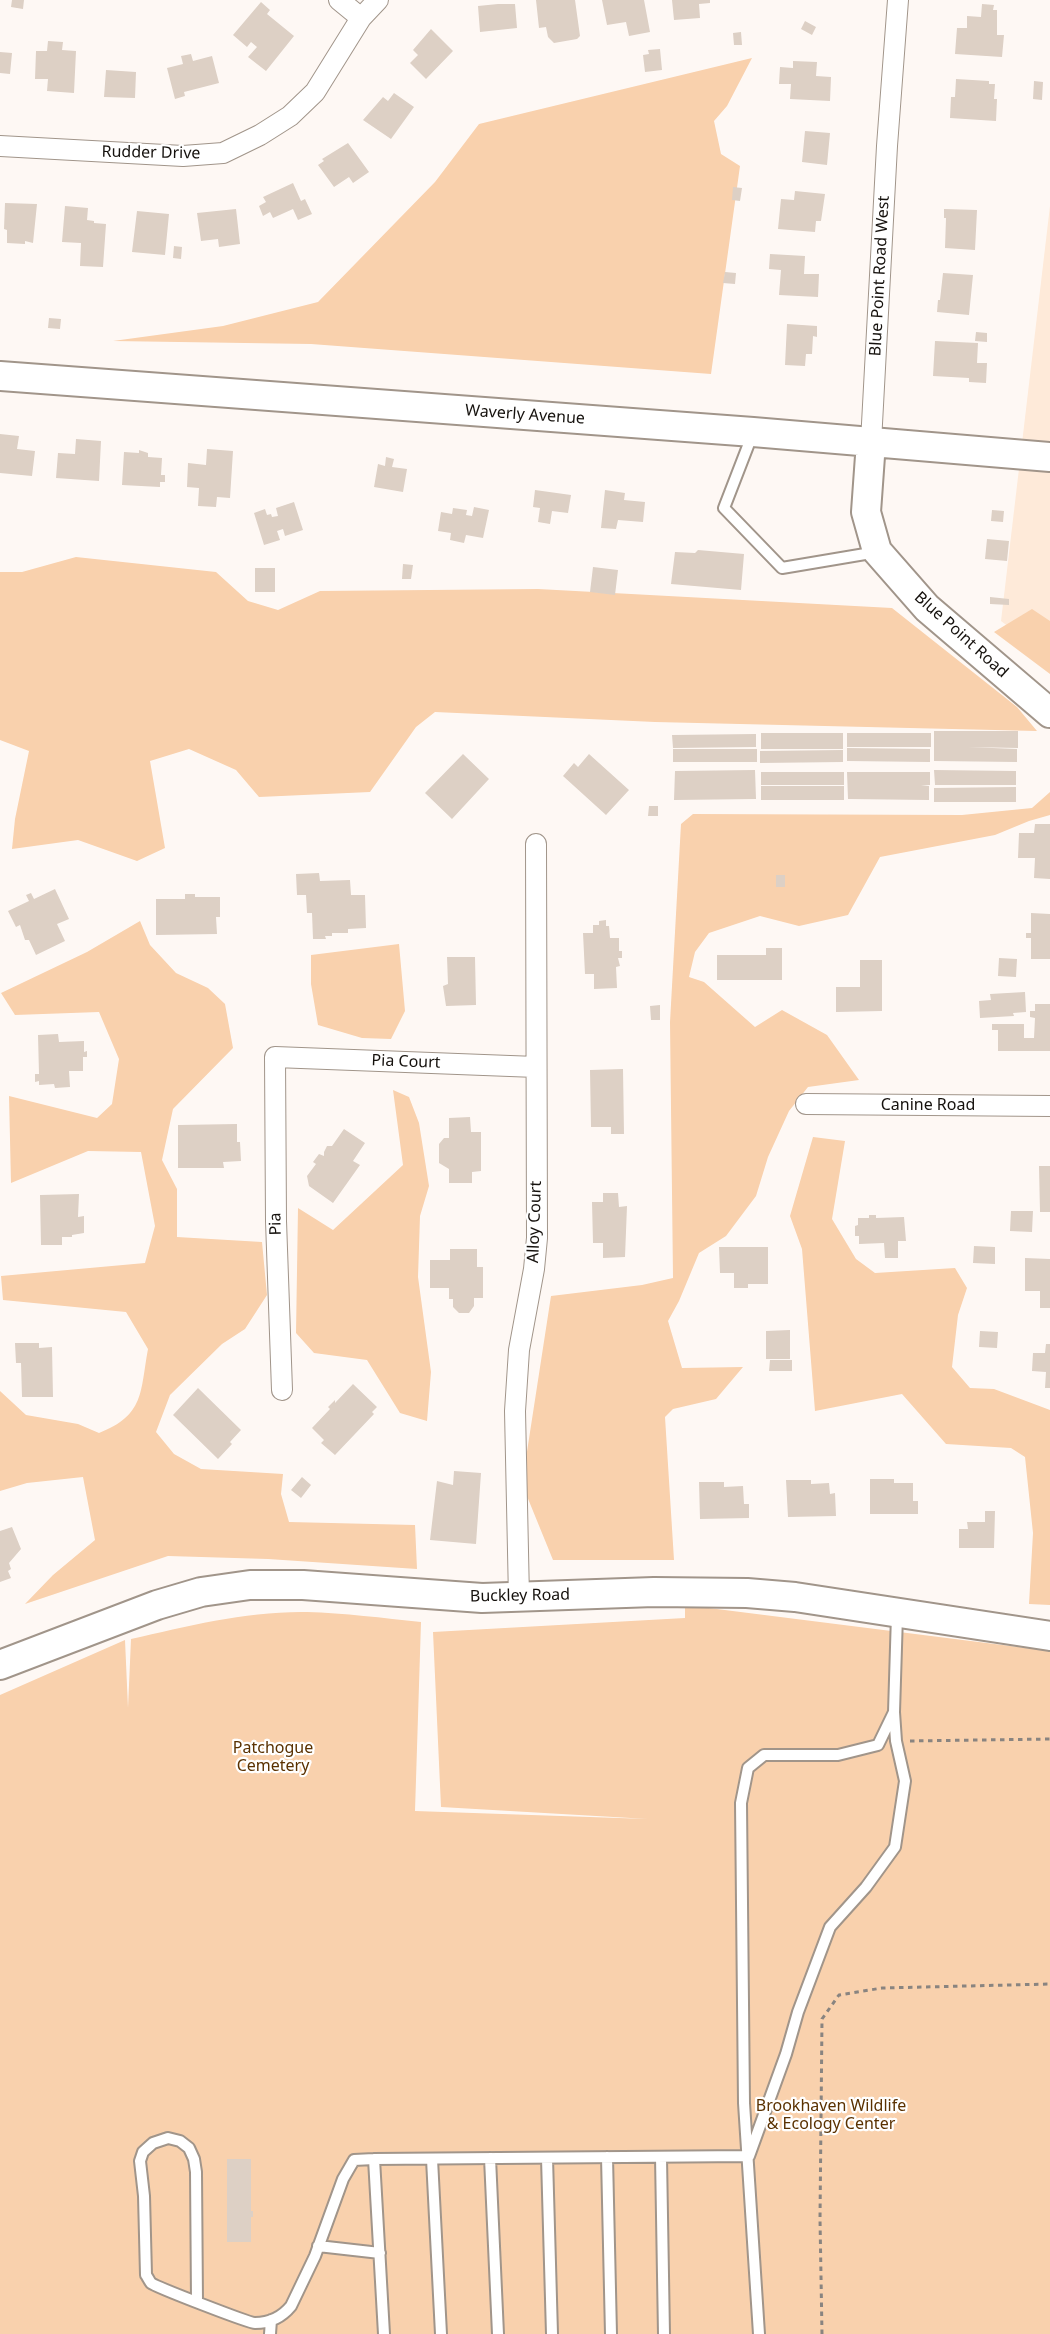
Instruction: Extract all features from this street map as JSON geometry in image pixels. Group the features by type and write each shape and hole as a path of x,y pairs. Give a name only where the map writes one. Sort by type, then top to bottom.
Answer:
{"street":[{"path":"339,0 361,18"},
{"name":"Rudder Drive","path":"0,146 183,156 224,153 260,135 290,116 315,92 361,18 378,0"},
{"name":"Blue Point Road West","path":"877,551 866,512 887,146 898,0"},
{"name":"Waverly Avenue","path":"0,376 753,432 1050,457"},
{"name":"Blue Point Road","path":"877,551 927,608 1050,713"},
{"name":"Alloy Court","path":"519,1598 515,1411 519,1350 534,1269 537,1238 536,844"},
{"name":"Pia Court","path":"275,1057 536,1067"},
{"name":"Pia","path":"275,1057 276,1221 282,1390"},
{"name":"Canine Road","path":"806,1104 1050,1106"},
{"name":"Buckley Road","path":"0,1665 157,1605 225,1587 284,1585 450,1596 519,1598 654,1592 747,1593 795,1597 1050,1636"}],"lane":[{"path":"753,432 724,508 782,568 877,551"},
{"path":"749,2156 786,2054 798,2012 830,1927 866,1887 895,1847 905,1781 894,1712 897,1612"},
{"path":"759,2334 744,2103 741,1803 748,1768 764,1755 838,1755 878,1745 894,1712"},
{"path":"197,2302 198,2202 194,2159 189,2148 180,2141 168,2138 153,2143 143,2152 140,2161 144,2196 146,2275 150,2283 197,2302 250,2322 271,2320 285,2313 291,2306 318,2246 343,2180 354,2160 749,2156"},
{"path":"607,2157 611,2334"},
{"path":"661,2157 664,2334"},
{"path":"432,2158 441,2334"},
{"path":"490,2158 498,2334"},
{"path":"547,2158 552,2334"},
{"path":"374,2159 384,2334"},
{"path":"318,2246 380,2253"},
{"path":"270,2334 271,2320"}],"path":[{"path":"897,1742 1050,1739"},
{"path":"822,2334 820,2219 822,2019 839,1995 872,1990 1050,1984"}],"shaded area":[{"path":"1050,206 1050,658 1001,621"}],"green space":[{"path":"752,58 727,106 714,121 721,154 740,166 711,374 311,344 113,341 223,326 318,302 435,182 479,124"},
{"path":"76,557 216,572 248,601 278,610 320,591 538,589 892,608 1017,707 1037,731 655,722 435,712 416,727 370,792 259,797 236,770 189,749 150,761 165,848 137,861 78,840 12,849 15,819 29,751 0,740 0,572 22,572"},
{"path":"1032,609 1050,621 1050,674 994,632"},
{"path":"1050,792 1050,815 995,835 880,857 848,915 799,926 760,916 709,933 695,952 689,977 704,982 755,1027 782,1010 827,1035 859,1080 808,1087 789,1111 768,1157 756,1196 726,1236 699,1253 668,1321 682,1368 743,1367 716,1399 673,1409 665,1417 674,1560 553,1560 522,1484 551,1296 642,1285 673,1278 670,1022 681,824 693,814 962,815 1032,808"},
{"path":"140,921 150,945 176,973 208,988 225,1004 233,1048 173,1109 162,1160 177,1189 177,1237 262,1242 267,1295 245,1329 222,1344 170,1395 156,1432 174,1454 201,1469 283,1474 281,1494 289,1522 415,1525 417,1569 268,1559 168,1556 25,1604 53,1575 95,1540 83,1477 27,1483 0,1491 0,1391 26,1415 78,1424 99,1433 114,1426 133,1410 141,1390 148,1349 126,1312 3,1300 1,1276 145,1263 155,1226 141,1152 88,1151 11,1183 9,1096 97,1118 112,1104 119,1059 99,1012 15,1015 1,993 87,952"},
{"path":"399,944 405,1011 391,1039 362,1038 318,1025 311,984 311,955"},
{"path":"393,1090 409,1097 419,1123 429,1186 420,1216 418,1277 431,1372 427,1421 400,1413 367,1360 314,1353 296,1333 298,1208 333,1230 403,1165"},
{"path":"813,1137 845,1141 832,1219 856,1259 875,1273 955,1268 967,1288 958,1315 952,1367 970,1388 994,1389 1050,1410 1050,1605 1029,1604 1033,1533 1025,1457 1011,1448 946,1444 902,1394 815,1411 802,1249 790,1216"},
{"name":"Brookhaven Wildlife & Ecology Center","path":"685,1605 1050,1651 1050,2334 0,2334 0,1695 125,1640 128,1708 131,1639 218,1620 262,1614 307,1612 421,1622 415,1811 648,1819 441,1807 433,1632 685,1618"}],"building":[{"path":"12,0 24,0 23,9 11,7"},
{"path":"536,0 575,0 580,36 577,39 554,43 548,37 546,27 539,28"},
{"path":"602,0 644,0 650,32 629,36 626,22 607,25"},
{"path":"672,0 710,0 710,3 699,4 700,18 674,20"},
{"path":"261,2 270,10 267,14 294,36 266,71 248,57 257,47 251,42 247,47 233,35"},
{"path":"515,4 517,28 480,32 478,6"},
{"path":"982,4 994,5 993,10 997,10 997,35 1004,35 1002,57 955,54 957,28 967,28 967,16 981,17"},
{"path":"805,21 816,27 812,35 801,29"},
{"path":"431,29 453,51 426,79 410,63 418,55 413,50"},
{"path":"741,32 742,45 734,45 733,33"},
{"path":"48,41 63,42 62,50 76,51 74,93 47,91 48,79 35,79 36,51 47,51"},
{"path":"660,49 662,70 645,72 643,55 649,54 648,50"},
{"path":"0,52 12,53 10,74 0,73"},
{"path":"191,54 193,61 212,56 219,83 184,92 185,96 175,99 167,68 183,64 181,56"},
{"path":"793,61 817,62 816,76 831,77 830,101 790,99 791,84 779,84 780,67 793,68"},
{"path":"106,70 136,72 135,98 104,97"},
{"path":"956,79 989,81 989,84 995,84 996,121 950,118 951,97 955,97"},
{"path":"1034,81 1043,82 1042,100 1033,99"},
{"path":"394,93 414,107 391,139 363,120 383,97 388,101"},
{"path":"805,131 830,133 827,165 802,162"},
{"path":"348,143 369,172 353,183 349,177 334,187 318,165 324,161 322,159"},
{"path":"293,183 301,201 305,199 312,214 298,220 293,209 273,218 270,212 263,216 259,206 266,202 263,197"},
{"path":"733,187 742,188 740,201 732,200"},
{"path":"795,191 825,194 821,221 816,221 815,232 778,229 781,199 794,200"},
{"path":"5,203 37,204 33,243 25,241 25,244 7,243 7,230 4,229"},
{"path":"65,206 88,208 87,220 106,224 103,267 80,266 81,243 62,242"},
{"path":"236,209 240,244 219,247 218,239 201,241 197,213"},
{"path":"944,209 977,210 975,250 945,248"},
{"path":"137,211 169,214 165,255 132,252"},
{"path":"174,246 182,247 181,259 173,258"},
{"path":"770,254 805,256 804,274 819,274 818,297 779,295 781,270 769,269"},
{"path":"725,272 736,273 735,284 723,283"},
{"path":"943,273 973,275 969,315 937,312"},
{"path":"49,318 61,319 60,329 48,328"},
{"path":"787,324 817,326 817,337 813,336 812,354 806,354 805,366 785,365"},
{"path":"976,332 987,333 987,342 975,341"},
{"path":"935,341 978,343 977,363 987,363 986,383 969,382 969,378 933,376"},
{"path":"0,434 19,436 17,449 35,451 32,476 0,473"},
{"path":"76,439 101,441 99,481 56,478 58,453 75,454"},
{"path":"207,449 233,451 230,498 217,497 216,507 198,506 199,488 187,487 188,463 206,465"},
{"path":"139,450 148,453 148,457 162,458 161,475 165,475 165,482 160,482 160,487 122,485 124,452 139,453"},
{"path":"386,457 394,459 392,467 407,469 403,492 374,487 378,464 385,466"},
{"path":"535,490 571,495 568,513 552,511 550,524 538,522 540,508 533,507"},
{"path":"605,490 625,493 624,500 645,502 643,522 618,520 616,529 601,528"},
{"path":"294,502 303,530 285,536 283,529 277,531 280,540 264,545 254,513 265,509 267,515 278,516 276,508"},
{"path":"474,507 489,510 483,538 466,535 464,543 450,540 451,533 438,531 441,512 452,514 453,508 467,510 466,515 472,516"},
{"path":"992,510 1004,511 1003,522 991,521"},
{"path":"987,539 1009,541 1007,561 985,559"},
{"path":"698,550 744,554 741,590 671,584 675,552 695,553"},
{"path":"403,564 413,565 411,579 402,579"},
{"path":"593,567 618,570 615,595 590,592"},
{"path":"255,568 275,568 275,592 255,592"},
{"path":"990,597 1009,599 1009,605 990,604"},
{"path":"934,731 1018,731 1018,748 968,747 1017,749 1017,762 934,761"},
{"path":"761,733 843,733 843,749 761,749"},
{"path":"847,733 931,733 931,747 847,747"},
{"path":"756,734 756,747 673,748 672,735"},
{"path":"847,748 930,749 930,762 847,761"},
{"path":"673,749 757,749 757,762 673,762"},
{"path":"843,750 843,762 760,763 760,751"},
{"path":"463,754 489,779 452,819 425,793"},
{"path":"589,754 629,790 606,815 563,776 574,763 578,767"},
{"path":"755,770 756,799 674,800 675,771"},
{"path":"934,770 1016,771 1016,785 935,785"},
{"path":"761,772 844,772 844,785 761,785"},
{"path":"847,772 930,772 930,785 921,785 929,786 929,800 848,799"},
{"path":"761,786 844,786 844,800 761,800"},
{"path":"1016,787 1016,802 934,802 934,788"},
{"path":"649,806 658,806 658,816 648,816"},
{"path":"1035,824 1050,824 1050,879 1034,878 1035,858 1018,858 1019,833 1034,833"},
{"path":"319,873 320,881 350,880 351,895 365,895 366,928 348,929 348,933 332,933 332,936 325,936 326,939 313,939 312,913 307,913 306,895 297,895 296,874"},
{"path":"776,875 785,875 785,887 776,887"},
{"path":"55,889 69,919 57,924 65,941 36,955 29,940 25,940 20,925 16,927 8,911 29,901 26,895 31,893 34,899"},
{"path":"185,894 195,894 195,897 220,897 220,917 216,917 217,934 156,935 156,899 185,899"},
{"path":"1031,913 1050,914 1050,959 1031,959 1031,938 1026,938 1026,933 1031,933"},
{"path":"606,920 610,938 619,938 619,951 622,951 622,958 618,958 620,966 616,967 617,988 594,989 594,974 585,974 583,933 593,933 593,925 599,925 599,921"},
{"path":"766,948 782,948 782,980 717,980 717,955 766,955"},
{"path":"447,957 475,957 476,1005 446,1006 443,986 448,984"},
{"path":"999,958 1017,959 1016,977 998,976"},
{"path":"860,960 882,960 882,1011 836,1012 836,987 860,987"},
{"path":"1025,992 1026,1012 1013,1013 1014,1016 980,1018 979,1001 991,1000 990,994"},
{"path":"1035,1004 1050,1004 1050,1051 998,1051 998,1030 992,1030 992,1024 1024,1024 1024,1038 1034,1038 1035,1018 1030,1017 1030,1011 1035,1011"},
{"path":"660,1005 660,1020 651,1020 650,1006"},
{"path":"58,1034 59,1042 84,1041 84,1052 87,1051 87,1057 83,1057 83,1071 69,1071 70,1087 55,1088 54,1084 39,1085 39,1081 35,1082 35,1074 39,1074 38,1035"},
{"path":"623,1069 624,1134 611,1134 611,1127 591,1127 590,1070"},
{"path":"470,1117 471,1132 481,1132 481,1171 472,1172 472,1183 449,1183 449,1169 439,1163 439,1144 444,1138 449,1138 449,1118"},
{"path":"237,1124 237,1142 240,1142 241,1161 223,1162 224,1168 178,1168 178,1125"},
{"path":"344,1129 365,1143 353,1161 360,1165 333,1203 309,1186 307,1176 316,1164 313,1162 319,1154 324,1156 327,1146 332,1146"},
{"path":"1039,1166 1050,1166 1050,1212 1040,1212"},
{"path":"603,1193 618,1193 619,1207 627,1206 625,1257 603,1258 603,1243 593,1243 592,1202 603,1202"},
{"path":"79,1194 78,1217 84,1216 84,1233 62,1237 62,1245 41,1245 40,1195"},
{"path":"1011,1211 1033,1211 1032,1232 1010,1231"},
{"path":"869,1215 876,1215 876,1218 904,1217 906,1241 898,1241 898,1258 885,1258 884,1243 859,1244 859,1236 855,1236 855,1226 858,1225 858,1218 869,1218"},
{"path":"974,1246 995,1247 995,1264 973,1263"},
{"path":"719,1247 768,1247 768,1284 748,1284 748,1288 734,1288 734,1273 720,1273"},
{"path":"450,1249 477,1249 477,1267 483,1267 483,1298 474,1298 474,1306 469,1313 459,1313 453,1307 453,1299 449,1299 449,1288 430,1288 430,1260 450,1260"},
{"path":"1025,1258 1050,1259 1050,1308 1040,1308 1040,1291 1025,1291"},
{"path":"790,1330 790,1359 766,1359 766,1331"},
{"path":"980,1331 998,1332 997,1348 979,1347"},
{"path":"15,1343 39,1343 39,1348 52,1347 53,1397 22,1397 21,1363 16,1363"},
{"path":"1046,1344 1050,1344 1050,1388 1045,1388 1046,1372 1032,1371 1033,1353 1045,1353"},
{"path":"770,1360 792,1360 792,1371 769,1371"},
{"path":"353,1384 377,1407 372,1412 374,1414 335,1455 321,1443 324,1440 312,1428 330,1409 328,1407"},
{"path":"198,1388 241,1430 218,1459 173,1415"},
{"path":"454,1471 481,1473 476,1544 430,1540 437,1481 453,1485"},
{"path":"302,1477 311,1485 301,1498 291,1490"},
{"path":"870,1479 894,1479 894,1483 913,1483 913,1501 918,1501 918,1514 870,1514"},
{"path":"786,1480 811,1480 811,1484 829,1483 830,1494 835,1493 836,1516 788,1517"},
{"path":"699,1482 724,1482 724,1487 743,1486 744,1504 749,1504 749,1518 700,1519"},
{"path":"985,1511 995,1511 994,1548 959,1548 959,1529 968,1529 967,1522 985,1522"},
{"path":"12,1527 21,1549 9,1563 11,1569 8,1571 11,1578 0,1582 0,1531"},
{"path":"227,2159 251,2159 253,2217 251,2217 251,2242 227,2242"}],"park label":[{"name":"Patchogue Cemetery","path":"273,1757"}]}
